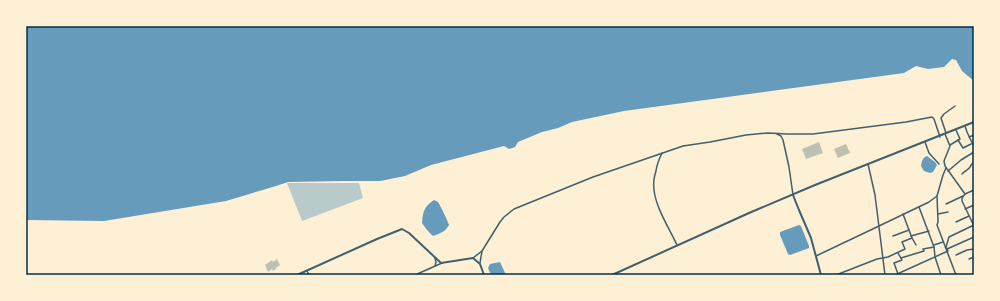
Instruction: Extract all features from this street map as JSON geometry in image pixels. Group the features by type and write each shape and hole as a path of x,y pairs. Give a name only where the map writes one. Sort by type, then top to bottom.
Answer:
{"street":[{"path":"950,146 941,118 955,106"},
{"path":"484,275 480,264 482,251 500,222 514,209 593,177 683,146 746,135 764,133 813,134 906,122 932,117 940,137"},
{"path":"612,275 818,184 940,137 974,122"},
{"path":"965,126 974,147"},
{"path":"956,130 960,139 958,140 963,148 973,142"},
{"path":"776,133 783,140 793,195 811,238 821,275"},
{"path":"783,140 787,134"},
{"path":"969,137 974,135"},
{"path":"958,140 950,146 944,161 946,168 965,195"},
{"path":"925,142 929,153 938,164"},
{"path":"948,171 961,160 974,152"},
{"path":"662,153 656,169 654,191 662,214 677,245"},
{"path":"962,174 971,167 974,162"},
{"path":"868,164 879,226 885,275"},
{"path":"946,168 937,196 937,225 956,275"},
{"path":"946,204 974,190"},
{"path":"947,250 946,247 949,237 974,225 962,201 962,198 965,195"},
{"path":"816,256 937,196"},
{"path":"965,209 974,205"},
{"path":"919,206 934,246 940,275"},
{"path":"937,214 948,212"},
{"path":"903,214 916,245"},
{"path":"956,222 969,216"},
{"path":"297,275 402,229 409,233 442,263"},
{"path":"893,236 909,230"},
{"path":"836,275 898,253 905,249 902,242 929,231"},
{"path":"895,275 936,257 974,237"},
{"path":"898,274 894,263 902,260 901,258 924,251 923,249 943,242"},
{"path":"956,255 967,250 974,249"},
{"path":"414,275 442,263 472,258 482,251"},
{"path":"898,253 901,258"},
{"path":"969,259 974,257"},
{"path":"434,266 436,262 435,258"},
{"path":"472,258 480,264"},
{"path":"307,271 310,275"}],"shaded area":[{"path":"287,183 359,183 363,198 302,221"}],"water":[{"path":"26,26 974,26 974,81 962,71 956,60 952,59 944,67 928,69 916,66 904,73 624,111 572,122 518,142 515,147 509,149 504,146 431,165 405,176 380,181 288,182 226,201 104,221 26,220"},
{"path":"927,156 937,165 933,172 930,173 924,171 921,166 923,159"},
{"path":"434,200 438,202 449,225 442,232 433,236 422,223 425,210"},
{"path":"799,225 801,226 809,248 790,255 788,254 780,232"},
{"path":"500,262 506,275 491,275 488,268 490,264"}],"building":[{"path":"819,142 823,153 806,159 802,149"},
{"path":"846,144 850,153 838,158 834,149"},
{"path":"277,259 280,265 273,271 272,269 268,272 265,265 272,260 273,262"}]}
